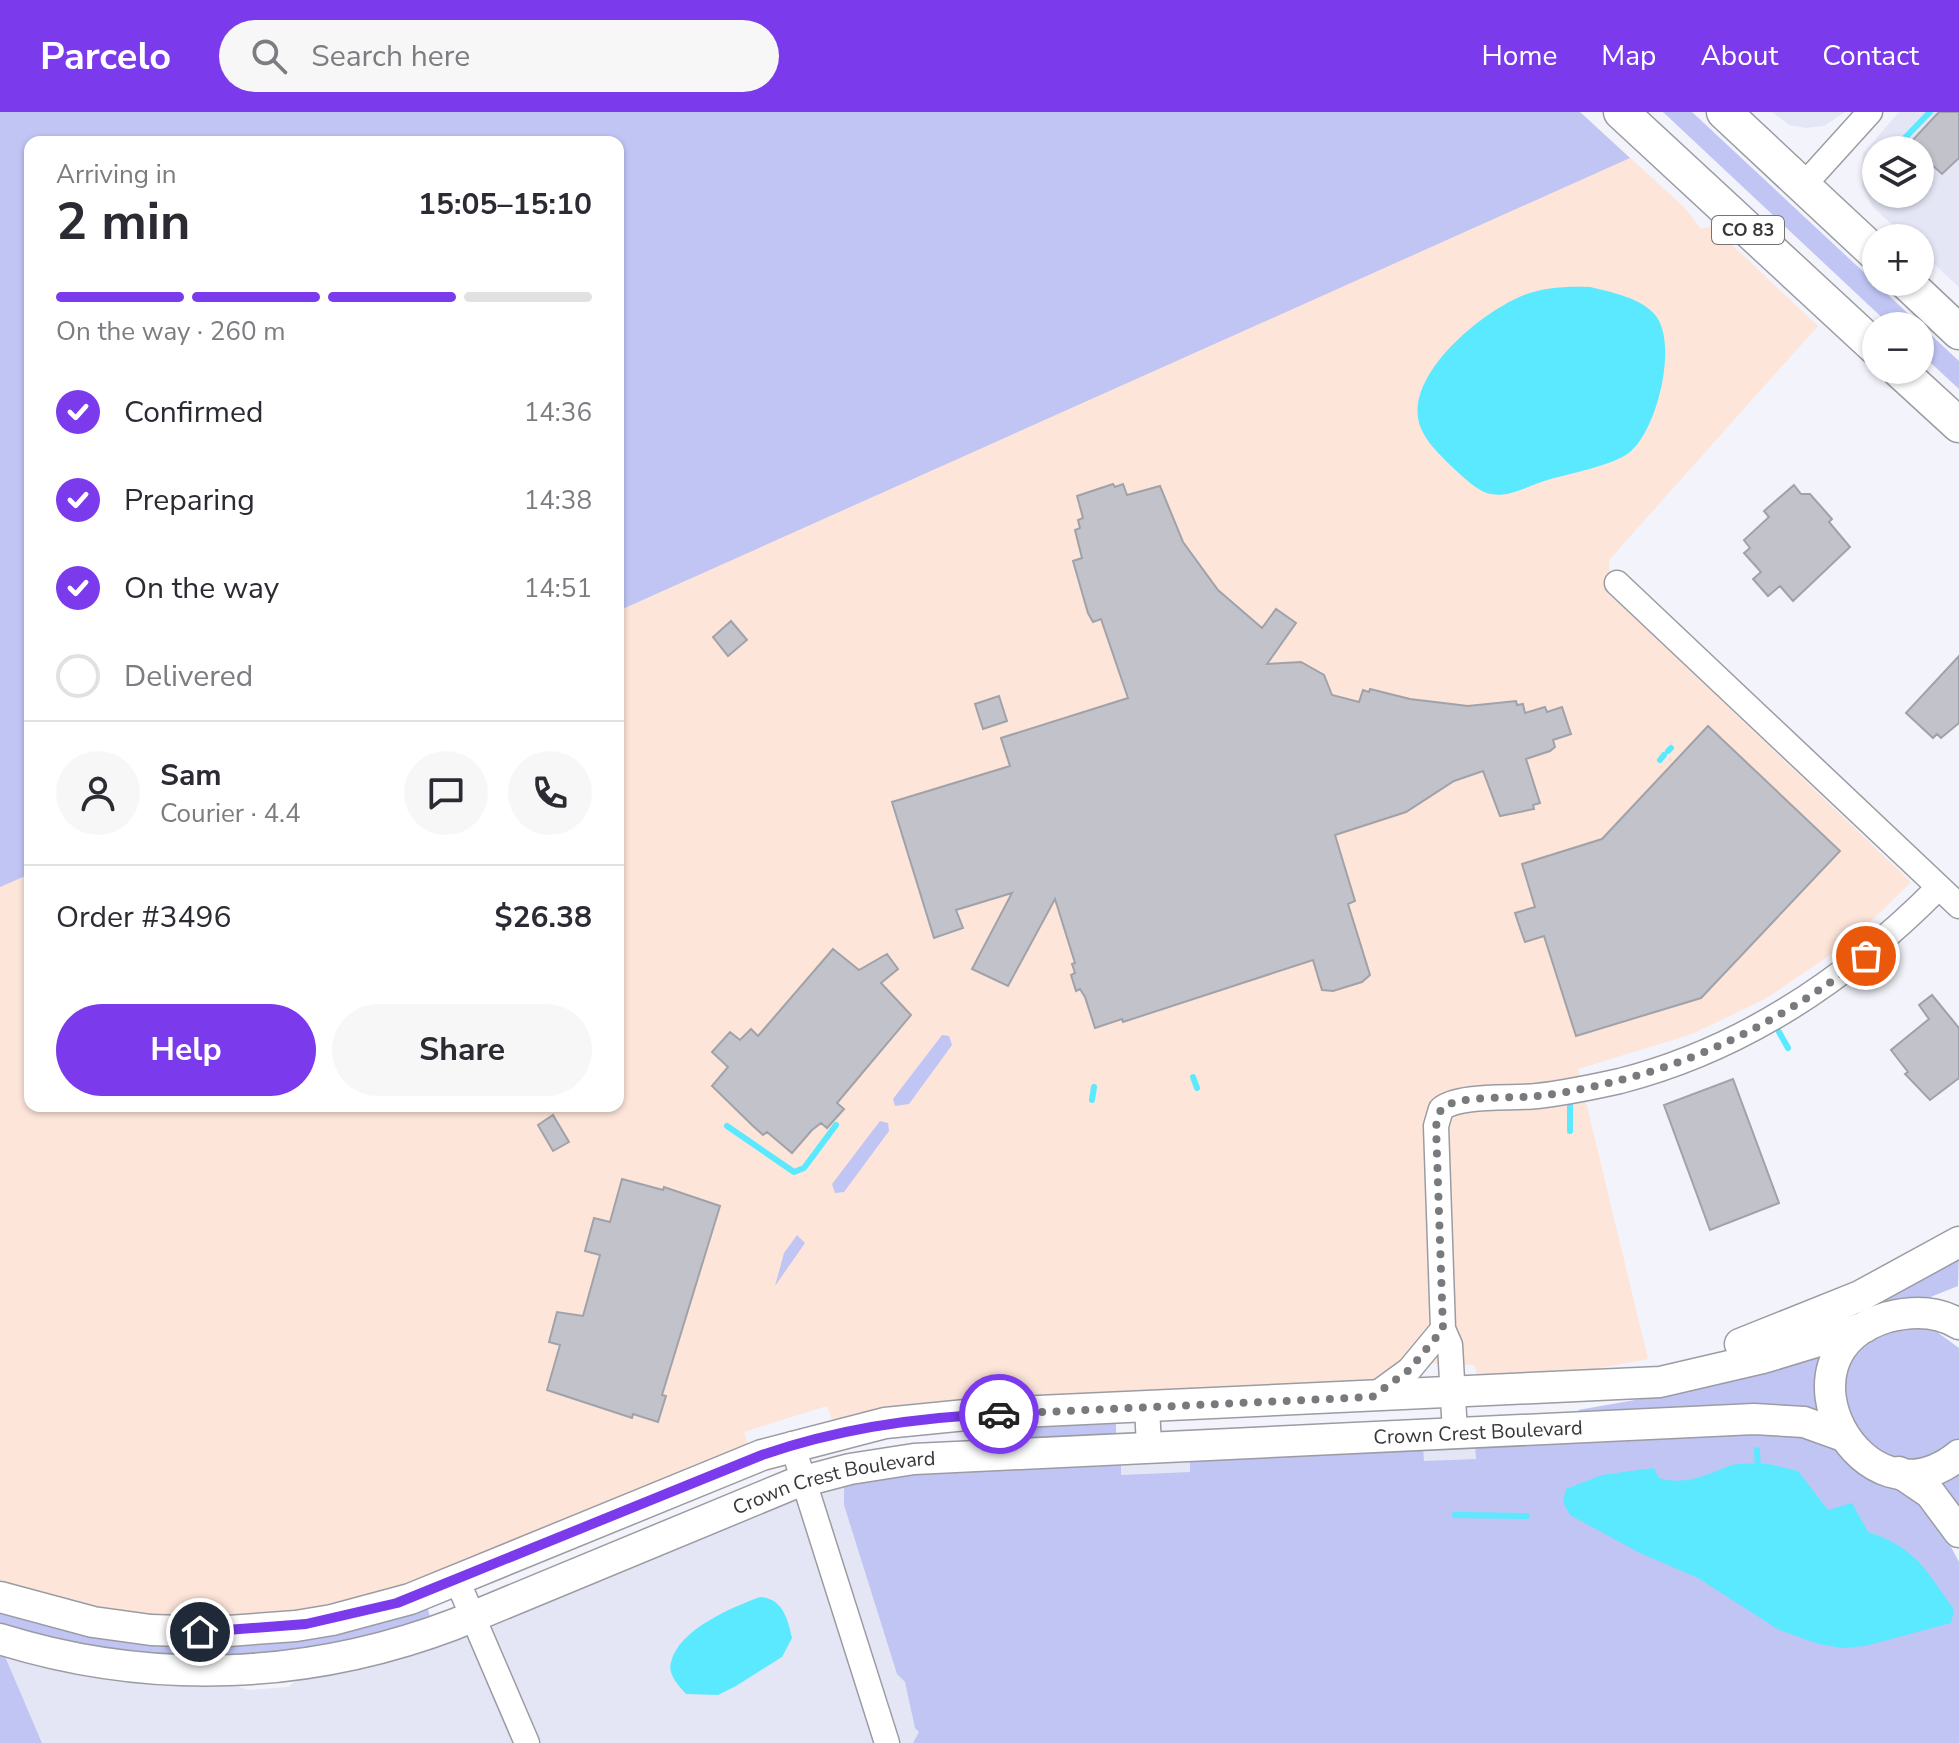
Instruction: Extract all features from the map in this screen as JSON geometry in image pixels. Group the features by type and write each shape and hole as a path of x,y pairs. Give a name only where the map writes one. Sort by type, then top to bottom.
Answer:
{"highway":[{"name":"CO 83","path":"1621,112 1862,335"},
{"path":"1724,112 1862,241"},
{"path":"1921,296 1959,332"},
{"path":"1914,384 1959,425"}],"main road":[{"name":"Crown Crest Boulevard","path":"1587,1384 1723,1350 1796,1324 1899,1277 1959,1242"},
{"path":"1925,1314 1959,1300"},
{"name":"Crown Crest Boulevard","path":"0,1597 93,1622 151,1630 214,1632 332,1620 397,1603 792,1444 849,1430 924,1418 1453,1394 1673,1380 1865,1327 1897,1315 1925,1314"},
{"path":"1925,1314 1959,1324"},
{"path":"1865,1327 1842,1350 1831,1379 1831,1408 1843,1436 1863,1457 1899,1472 1930,1493 1959,1532"},
{"name":"Crown Crest Boulevard","path":"0,1639 106,1664 168,1671 231,1671 298,1665 372,1651 473,1617 805,1480 914,1459 1780,1419 1804,1422 1843,1436"},
{"path":"1899,1472 1928,1471 1959,1455"}],"street":[{"path":"1803,186 1870,112"},
{"path":"1617,583 1959,906"},
{"path":"1455,1433 1450,1345 1443,1329 1436,1126 1441,1109 1459,1101 1537,1096 1592,1087 1647,1073 1714,1048 1780,1015 1832,982 1886,939 1939,887"},
{"path":"1372,1397 1409,1370 1443,1329"},
{"path":"1147,1407 1149,1446"},
{"path":"792,1444 887,1743"},
{"path":"457,1580 527,1743"}],"shaded area":[{"path":"0,112 1580,112 1685,208 1701,229 1712,226 1818,326 1609,560 1611,595 1911,882 1851,941 1765,999 1692,1034 1578,1069 1648,1359 1579,1372 1477,1379 1475,1365 1404,1362 1370,1382 935,1403 832,1420 827,1406 744,1432 748,1444 737,1449 400,1587 287,1613 194,1618 117,1612 0,1583"},
{"path":"0,112 1580,112 1630,158 624,608 624,136 24,136 24,877 0,887"},
{"path":"1663,112 1692,112 1862,271 1862,296 1889,296 1906,312 1876,312"},
{"path":"1772,112 1845,112 1824,126 1806,128 1789,125"},
{"path":"1899,112 1959,112 1959,287 1934,264 1934,224 1891,224 1874,208 1934,208 1934,136 1878,136"},
{"path":"1590,287 1643,305 1656,316 1662,329 1665,366 1649,426 1630,452 1612,461 1511,493 1497,495 1480,490 1447,462 1424,434 1419,423 1418,404 1424,384 1451,346 1469,329 1507,303 1540,290"},
{"path":"1934,338 1959,361 1959,389 1934,366"},
{"path":"942,1035 949,1036 952,1045 909,1104 895,1106 893,1099"},
{"path":"880,1121 888,1123 889,1131 844,1192 835,1193 832,1184"},
{"path":"797,1235 805,1243 775,1286 784,1253"},
{"path":"1959,1250 1958,1286 1923,1300 1883,1304 1827,1329"},
{"path":"1919,1328 1937,1332 1959,1348 1959,1438 1926,1458 1895,1457 1869,1442 1852,1418 1846,1388 1853,1360 1876,1338"},
{"path":"1829,1344 1817,1394 1818,1413 1779,1405 1580,1414 1578,1410 1669,1394"},
{"path":"1116,1420 1116,1434 974,1441 975,1436 1046,1424"},
{"path":"1793,1433 1831,1447 1852,1466 1897,1487 1922,1503 1940,1526 1959,1562 1959,1743 913,1743 919,1732 915,1728 905,1682 897,1674 844,1505 844,1487 899,1474 1121,1463 1121,1475 1190,1472 1190,1458 1423,1448 1424,1461 1476,1459 1475,1445"},
{"path":"1543,1442 1838,1453 1959,1562 1959,1743 42,1743 4,1654 234,1685 248,1690 288,1687 297,1680 376,1664 453,1641 780,1505 881,1477"},
{"path":"1768,1464 1798,1471 1828,1510 1852,1503 1868,1532 1909,1553 1927,1572 1954,1610 1951,1623 1865,1646 1842,1648 1819,1644 1779,1630 1698,1578 1640,1553 1570,1515 1563,1502 1566,1489 1602,1475 1654,1468 1659,1478 1677,1481 1733,1465"},
{"path":"1959,1472 1959,1507 1939,1481"},
{"path":"760,1597 774,1601 786,1617 792,1638 782,1657 718,1695 686,1694 674,1680 670,1666 684,1639 708,1621"},
{"path":"427,1606 431,1620 299,1653 178,1659 64,1642 0,1625 0,1610 55,1626"},
{"path":"0,1653 4,1654 42,1743 0,1743"}],"building":[{"path":"1939,112 1959,112 1959,158 1942,174 1934,167 1934,136 1916,136"},
{"path":"1113,484 1115,487 1123,484 1127,495 1160,486 1183,542 1218,590 1262,628 1276,609 1296,623 1267,664 1301,662 1324,675 1332,695 1359,702 1363,690 1369,692 1370,689 1410,699 1468,706 1516,701 1517,705 1523,704 1525,713 1545,707 1547,712 1562,707 1571,734 1553,740 1555,747 1550,751 1526,759 1540,803 1533,805 1534,809 1500,816 1483,771 1454,781 1406,812 1335,835 1355,901 1348,904 1370,975 1362,982 1333,991 1322,990 1313,960 1123,1022 1122,1019 1095,1028 1085,997 1080,989 1076,991 1071,975 1075,973 1072,964 1075,963 1055,899 1008,986 972,969 1012,893 956,910 963,928 934,938 892,802 1010,766 1001,738 1128,698 1101,619 1093,622 1088,613 1073,561 1082,558 1075,530 1080,528 1078,520 1083,518 1077,496"},
{"path":"1794,485 1801,494 1810,494 1832,519 1829,522 1850,547 1793,601 1780,586 1768,596 1753,579 1761,572 1744,553 1750,548 1744,540 1769,517 1764,511"},
{"path":"731,621 747,640 728,656 713,637"},
{"path":"1959,656 1959,723 1941,738 1937,734 1933,738 1906,713"},
{"path":"999,696 1007,721 983,729 975,704"},
{"path":"1708,726 1840,851 1701,998 1576,1036 1544,936 1525,942 1515,913 1535,907 1522,864 1602,839"},
{"path":"833,949 859,970 887,954 898,969 881,983 911,1015 837,1103 844,1109 827,1128 821,1123 812,1130 792,1153 767,1132 763,1135 712,1086 728,1067 712,1052 730,1032 740,1040 751,1029 758,1036"},
{"path":"1932,995 1959,1028 1959,1078 1930,1100 1905,1074 1908,1072 1891,1050 1929,1019 1919,1005"},
{"path":"1733,1079 1779,1203 1710,1230 1664,1105"},
{"path":"553,1115 569,1142 553,1151 538,1125"},
{"path":"622,1179 663,1190 664,1187 720,1206 662,1395 666,1396 658,1422 633,1414 632,1418 547,1390 560,1345 549,1342 557,1312 583,1316 600,1255 585,1251 594,1218 610,1222"}],"waterway":[{"path":"1907,136 1930,112"},
{"path":"1668,751 1671,748"},
{"path":"1660,760 1664,755"},
{"path":"1779,1032 1788,1048"},
{"path":"1193,1077 1197,1088"},
{"path":"1092,1100 1094,1087"},
{"path":"1570,1105 1570,1131"},
{"path":"727,1126 794,1172 804,1168 836,1125"},
{"path":"1757,1450 1758,1470"},
{"path":"1455,1515 1527,1516"}],"way so far":[{"path":"999,1414 1372,1397 1409,1370 1443,1329 1436,1126 1441,1109 1459,1101 1537,1096 1592,1087 1673,1065 1780,1015 1866,956"}],"route":[{"path":"200,1632 282,1628 332,1620 397,1603 762,1455 809,1440 901,1421 999,1414"}]}
